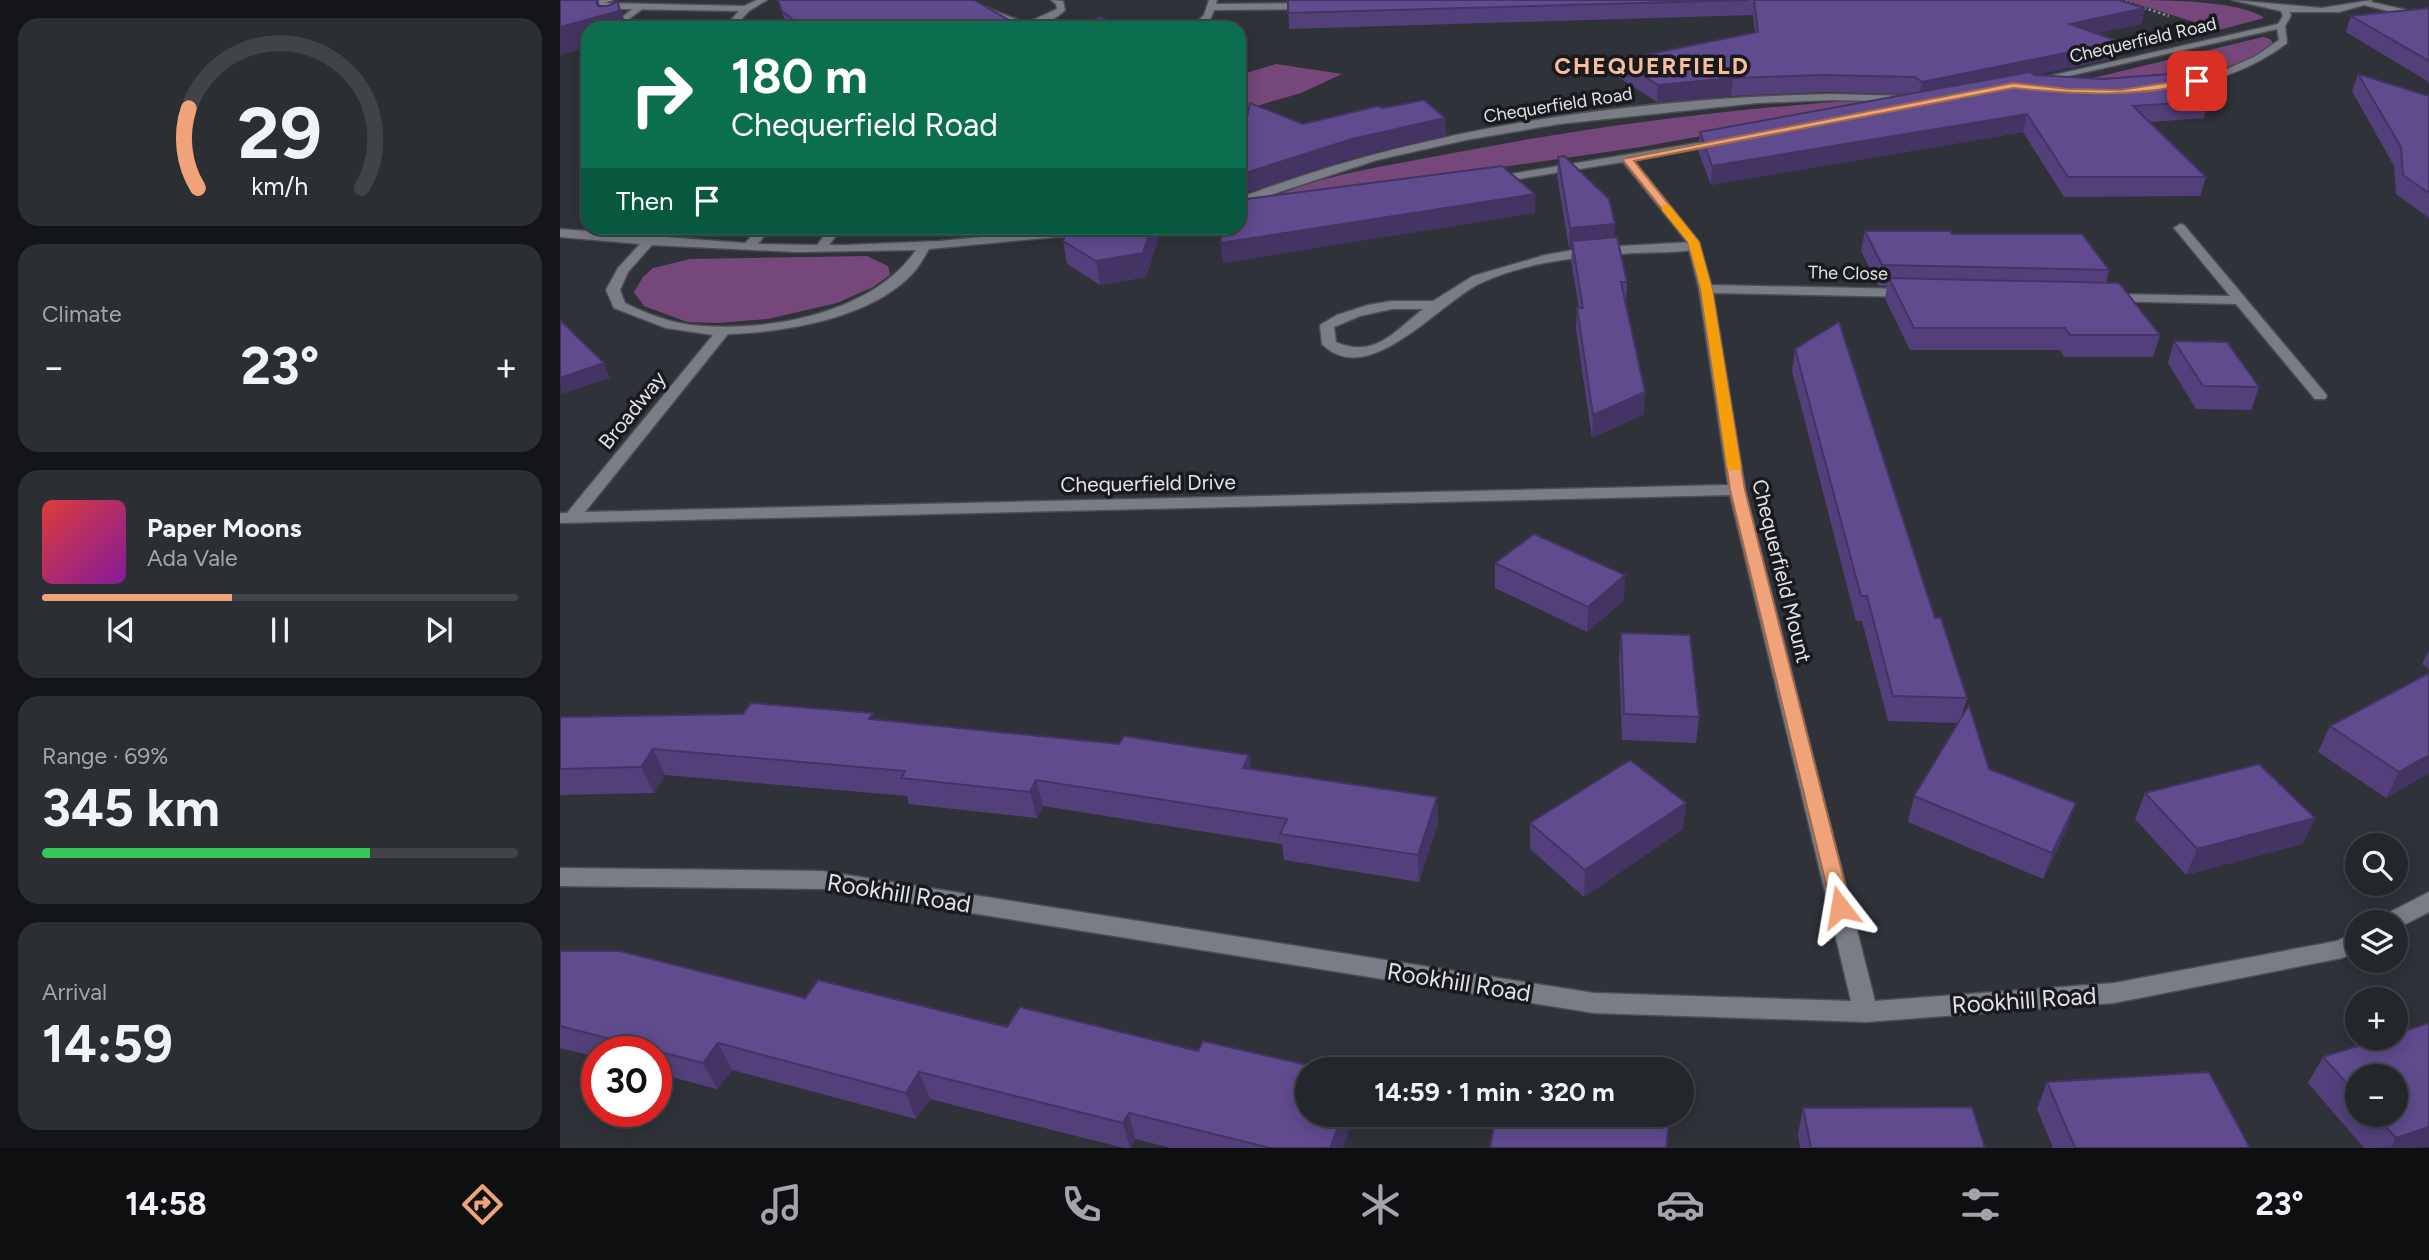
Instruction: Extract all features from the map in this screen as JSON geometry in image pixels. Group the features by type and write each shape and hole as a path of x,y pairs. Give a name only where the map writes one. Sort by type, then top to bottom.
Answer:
{"street":[{"path":"589,6 609,0"},
{"path":"735,21 746,9 763,0"},
{"path":"959,0 1008,21"},
{"path":"1042,21 1061,10 1060,3 1055,0"},
{"path":"2236,0 2285,8 2335,9 2366,1 2429,18"},
{"path":"1202,21 1208,16 1211,4 1322,5"},
{"path":"560,5 746,9"},
{"path":"621,21 641,7"},
{"path":"2162,87 2219,76 2266,56 2284,41 2280,26 2287,16 2285,8"},
{"name":"Chequerfield Road","path":"2054,90 2025,85 2280,26"},
{"name":"Chequerfield Road","path":"1246,199 1306,177 1381,156 1538,125 1695,103 1865,96 1920,102 1883,111"},
{"path":"1478,182 1737,139"},
{"name":"Chequerfield Mount","path":"1627,159 1694,246 1706,289 1737,490 1866,1012"},
{"path":"2180,228 2320,396"},
{"path":"560,233 648,242 821,248 925,246 1037,235"},
{"path":"748,247 759,235"},
{"path":"821,248 831,235"},
{"path":"648,242 622,271 613,290 619,305 647,319 692,329 725,329 800,322 850,308 896,283 919,259 925,246"},
{"path":"1436,305 1388,304 1356,311 1327,325 1329,344 1349,353 1368,353 1390,342 1436,305 1478,279 1545,259 1585,252 1694,246"},
{"name":"The Close","path":"1706,289 1925,294"},
{"path":"2089,297 2240,300"},
{"name":"Broadway","path":"566,518 725,329"},
{"name":"Chequerfield Drive","path":"566,518 1737,490"},
{"name":"Rookhill Road","path":"560,877 822,880 1594,1003 1866,1012 2114,993 2345,946"},
{"path":"2408,912 2429,901"}],"shaded area":[{"path":"2125,0 2218,4 2253,12 2264,18 2219,30"},
{"path":"2263,37 2270,39 2274,45 2252,58 2201,74 2148,81 2068,84"},
{"path":"1276,64 1342,74 1301,93 1246,109 1246,73"},
{"path":"1865,100 1894,101 1641,147 1281,199 1278,195 1362,170 1552,135 1708,114"},
{"path":"867,256 888,266 890,275 873,287 837,303 768,319 718,323 687,322 644,306 634,292 643,277 653,268 690,259"}],"building":[{"path":"560,0 598,0 598,6 608,6 618,1 619,11 560,27"},
{"path":"778,0 974,0 1011,21 795,21 782,11"},
{"path":"1288,0 1748,0 1288,13"},
{"path":"1754,0 2118,0 2145,8 2070,24 2120,42 1922,82 1915,77 1824,75 1733,78 1658,85 1619,60 1758,32"},
{"path":"2429,8 2429,61 2351,16"},
{"path":"1100,17 1112,21 1092,21"},
{"path":"2030,72 2035,75 2103,79 2183,73 2209,101 2133,106 2206,177 2068,177 2027,114 1712,166 1700,132"},
{"path":"2358,74 2429,96 2429,193 2403,175 2401,147"},
{"path":"1424,100 1445,118 1352,139 1246,173 1246,122 1250,103 1303,124 1378,106 1383,108"},
{"path":"1564,156 1609,199 1615,224 1570,228 1558,157"},
{"path":"1502,166 1535,194 1220,243 1222,235 1246,235 1246,199"},
{"path":"1865,231 2082,234 2109,270 1882,265"},
{"path":"1066,235 1149,235 1143,253 1096,261 1063,241"},
{"path":"1617,237 1627,282 1621,282 1645,392 1593,415 1577,308 1583,308 1572,241"},
{"path":"1889,278 2119,283 2160,335 2070,335 2065,328 1914,328"},
{"path":"560,320 604,363 560,378"},
{"path":"1839,322 1935,618 1941,618 1967,698 1893,696 1867,596 1861,596 1795,349"},
{"path":"2174,341 2227,342 2259,387 2203,386"},
{"path":"1534,534 1625,575 1588,607 1495,563"},
{"path":"1621,633 1690,635 1699,717 1624,714"},
{"path":"2429,673 2429,755 2399,772 2330,726"},
{"path":"751,703 873,713 869,719 1119,744 1124,736 1249,755 1243,768 1437,797 1418,855 1280,834 1287,819 1036,780 1030,792 901,778 905,771 653,749 641,767 560,769 560,717 743,714"},
{"path":"1969,705 1989,769 2076,803 2052,853 1914,796"},
{"path":"1630,760 1686,803 1585,870 1530,823"},
{"path":"2259,764 2315,818 2197,849 2145,793"},
{"path":"560,951 620,951 805,998 818,980 1007,1027 1020,1007 1198,1051 1203,1041 1295,1062 1295,1127 1338,1127 1330,1148 1270,1148 1129,1113 1123,1123 919,1072 906,1093 718,1043 703,1063 672,1055 672,1036 599,1036 560,1026"},
{"path":"2429,1023 2429,1127 2396,1138 2386,1127 2408,1127 2408,1064 2345,1064 2345,1082 2323,1057 2345,1050 2408,1050 2408,1030"},
{"path":"2209,1072 2250,1148 2075,1148 2047,1082"},
{"path":"1972,1107 1985,1148 1811,1148 1803,1108"},
{"path":"1494,1127 1669,1127 1666,1148 1490,1148"}],"slow traffic":[{"path":"1666,207 1693,242 1706,289 1734,467"}],"district":[{"name":"CHEQUERFIELD","path":"1652,66"}],"route":[{"path":"1840,907 1737,490 1706,289 1693,242 1627,159 2013,85 2068,91 2121,92 2197,81"}]}
